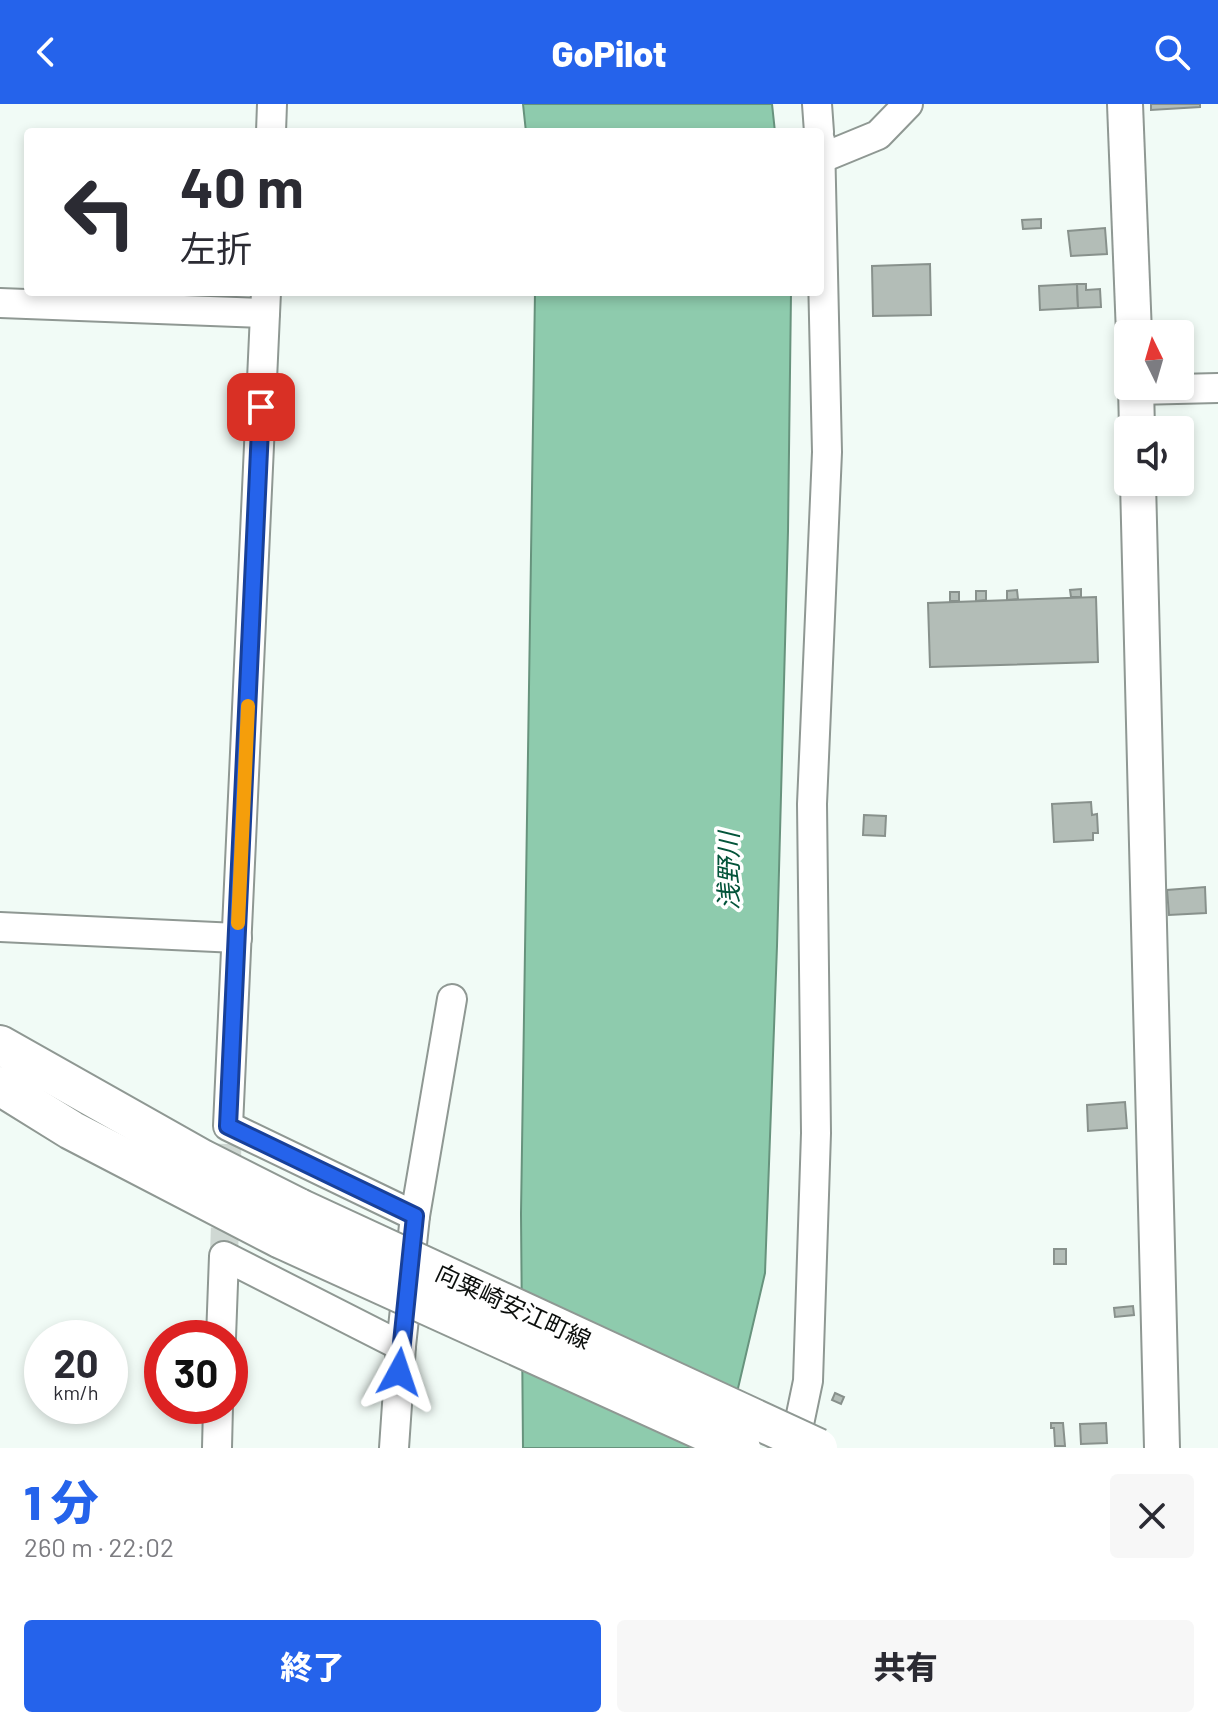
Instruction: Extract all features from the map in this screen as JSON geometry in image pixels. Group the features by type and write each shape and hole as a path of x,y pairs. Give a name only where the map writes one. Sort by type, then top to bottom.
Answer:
{"main road":[{"name":"向粟崎安江町線","path":"0,1045 189,1152 290,1223 741,1448"},
{"name":"向粟崎安江町線","path":"0,1086 71,1130 818,1448"}],"street":[{"path":"271,128 272,104"},
{"path":"817,104 819,128"},
{"path":"824,142 878,135 908,104"},
{"path":"1125,104 1133,320"},
{"path":"794,1448 808,1381 816,1133 812,804 827,452 823,296"},
{"path":"0,303 266,302 228,1126 415,1216"},
{"path":"1194,388 1218,388"},
{"path":"1138,496 1162,1448"},
{"path":"0,927 237,938"},
{"path":"394,1448 415,1216 452,999"},
{"path":"222,1320 224,1256 401,1346"},
{"path":"217,1448 218,1424"}],"water":[{"path":"523,104 772,104 775,128 526,128"},
{"name":"浅野川","path":"535,296 791,296 777,946 765,1273 724,1448 523,1448 521,1214"}],"building":[{"path":"1151,104 1200,104 1200,107 1151,110"},
{"path":"1041,219 1041,228 1023,229 1022,220"},
{"path":"1105,228 1107,254 1071,256 1068,231"},
{"path":"930,264 931,315 873,316 872,266"},
{"path":"1077,284 1078,308 1040,310 1039,286"},
{"path":"1077,284 1086,284 1086,290 1100,289 1101,307 1078,308"},
{"path":"1081,589 1081,597 1071,597 1070,590"},
{"path":"1017,590 1018,599 1007,600 1007,591"},
{"path":"976,591 986,591 986,600 976,601"},
{"path":"950,592 959,592 959,601 950,601"},
{"path":"1096,597 1098,662 930,667 928,603"},
{"path":"1091,802 1092,815 1097,814 1098,833 1093,833 1093,840 1054,842 1052,804"},
{"path":"864,815 886,816 885,836 863,835"},
{"path":"1205,887 1206,913 1169,915 1167,890"},
{"path":"1125,1102 1127,1128 1088,1131 1087,1105"},
{"path":"1054,1249 1066,1249 1066,1264 1054,1264"},
{"path":"1133,1306 1134,1315 1115,1317 1114,1308"},
{"path":"835,1393 844,1397 841,1404 832,1400"},
{"path":"1051,1423 1063,1423 1065,1446 1055,1446"},
{"path":"1106,1423 1107,1443 1081,1444 1080,1424"}],"tunnel":[{"path":"224,1256 228,1126"}],"slow traffic":[{"path":"238,923 248,706"}],"route":[{"path":"261,407 228,1126 415,1216 399,1372"}]}
